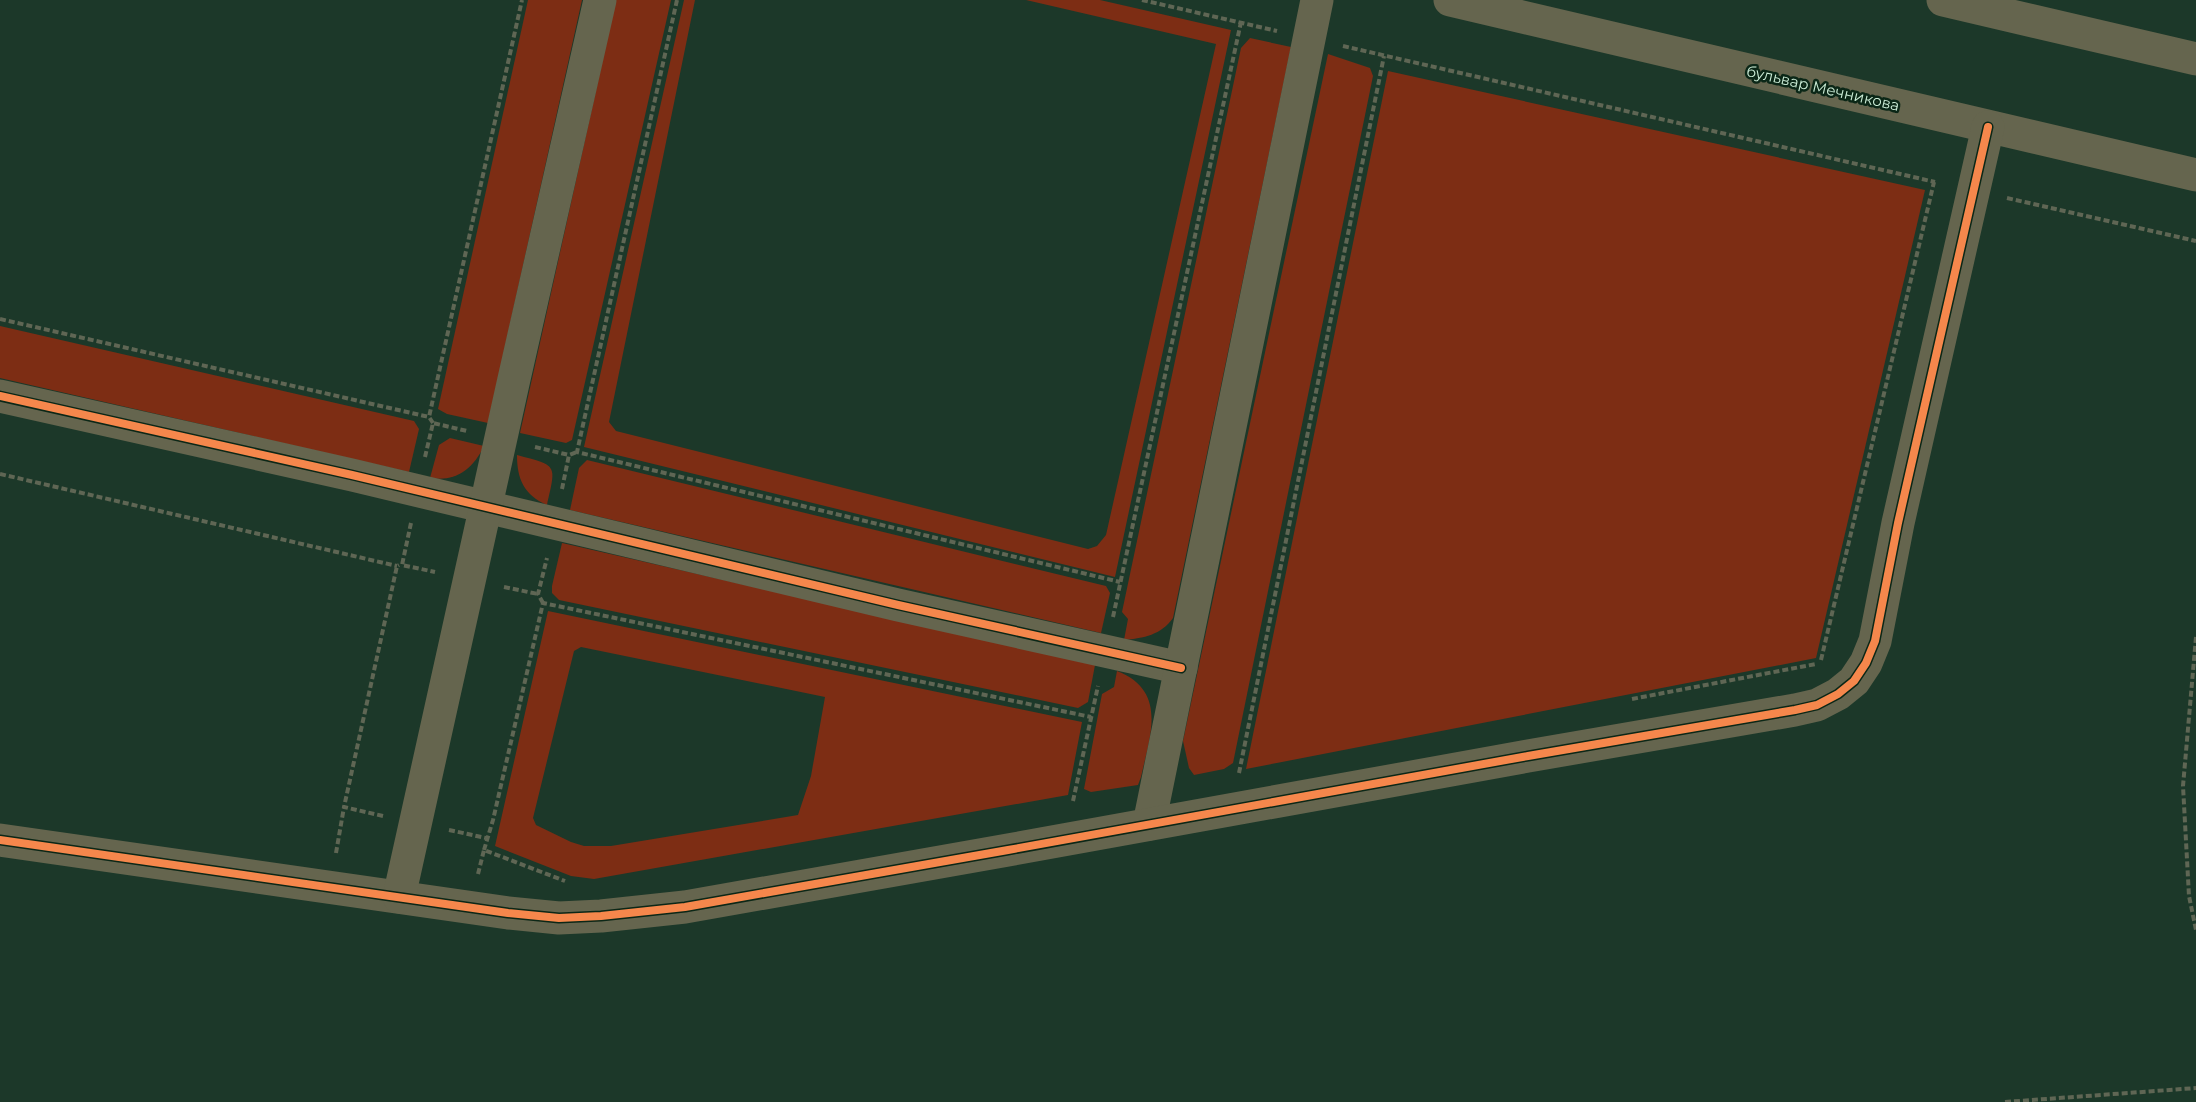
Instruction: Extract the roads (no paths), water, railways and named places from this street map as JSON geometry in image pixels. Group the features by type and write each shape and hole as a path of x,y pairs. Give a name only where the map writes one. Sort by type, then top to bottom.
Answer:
{"street":[{"path":"399,897 600,0"},
{"path":"1149,824 1317,0"},
{"name":"бульвар Мечникова","path":"1450,0 2196,176"},
{"path":"1943,0 2196,59"},
{"path":"0,840 470,907 560,918 601,916 685,907 1816,705 1838,694 1854,681 1866,663 1875,641 1898,523 1988,127"},
{"path":"0,396 485,507 898,605 1181,668"}]}
